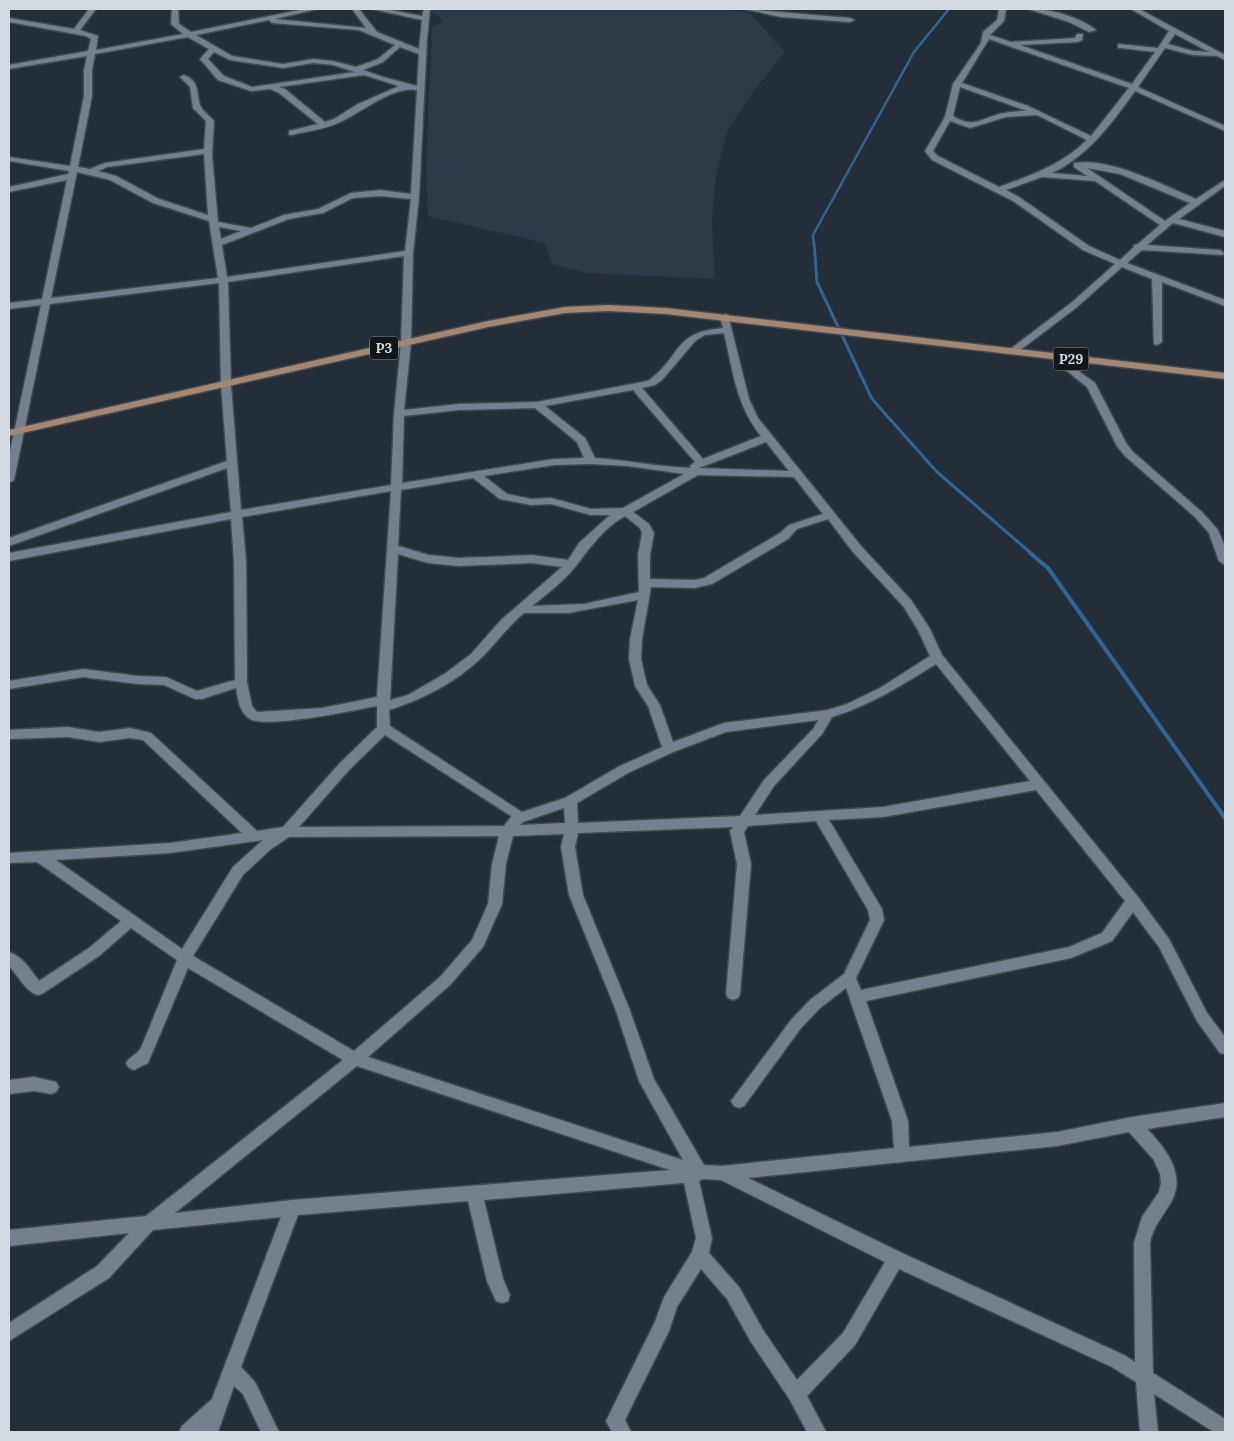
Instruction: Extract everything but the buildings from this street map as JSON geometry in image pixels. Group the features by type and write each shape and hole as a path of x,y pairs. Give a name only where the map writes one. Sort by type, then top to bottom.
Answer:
{"main road":[{"name":"P3","path":"13,432 226,385 406,342 565,310 628,309 765,321 918,339"},
{"name":"P29","path":"918,339 1055,358 1225,376"}],"street":[{"path":"76,31 92,9"},
{"path":"175,9 175,24 212,50 230,58 283,66 320,61 420,89"},
{"path":"9,66 188,34 307,9 323,25"},
{"path":"356,9 373,32"},
{"path":"134,1063 143,1058 148,1051 185,957 238,871 266,845 287,832 344,768 384,728 383,703 397,487 399,414 406,342 409,253 415,197 422,53 426,14 376,9"},
{"path":"748,9 781,15 850,20"},
{"path":"1002,9 1000,21 987,32 979,53 957,84 949,118 929,152 931,155 999,190 1065,235 1119,263 1225,302"},
{"path":"1032,9 1072,20 1092,30"},
{"path":"1134,9 1223,56"},
{"path":"1147,15 1157,9"},
{"path":"9,20 76,31 94,36 88,70 88,96 45,302 13,432 9,480"},
{"path":"259,20 350,26 373,32 422,53"},
{"path":"999,190 1040,174 1075,156 1110,118 1173,30"},
{"path":"987,36 1133,87 1225,129"},
{"path":"1009,43 1078,40 1080,36"},
{"path":"212,50 204,59 221,78 251,89 273,88 361,71 388,57 399,44"},
{"path":"1121,46 1161,48 1223,56"},
{"path":"184,77 192,82 197,92 197,108 210,121 209,151 213,221 223,280 226,385 240,561 241,682 246,708 254,716 269,717 322,712 412,698 450,676 475,657 521,610 571,564 583,546 613,518 694,469 766,438"},
{"path":"957,84 998,95 1065,124 1090,139"},
{"path":"292,133 337,121 360,106 405,86"},
{"path":"273,88 294,101 324,125"},
{"path":"949,118 956,122 974,126 986,124 1001,117 1038,113"},
{"path":"91,172 105,165 209,151"},
{"path":"9,159 73,173"},
{"path":"1068,159 1168,223 1225,234"},
{"path":"1077,165 1089,165 1131,176 1195,202"},
{"path":"9,189 73,173 91,172 113,178 156,201 213,221 250,230"},
{"path":"1040,174 1097,179"},
{"path":"1012,352 1074,305 1119,263 1168,223 1225,182"},
{"path":"218,244 287,217 320,211 350,196 380,193 415,197"},
{"path":"1138,247 1220,253"},
{"path":"9,306 223,280 409,253"},
{"path":"1157,276 1157,342"},
{"path":"725,317 744,399 752,419 794,474 857,549 907,603 924,629 937,657 1133,901 1164,943 1202,1017 1225,1048"},
{"path":"399,414 459,407 537,405 651,383 660,377 691,340 699,334 727,330"},
{"path":"1055,358 1090,385 1121,444 1129,454 1220,533 1225,561"},
{"path":"635,386 694,469"},
{"path":"537,405 582,440 591,461"},
{"path":"9,557 237,514 544,463 591,461 794,474"},
{"path":"9,542 233,462"},
{"path":"475,475 504,497 531,502 551,501 592,512 626,511 647,528 644,588 636,638 635,659 641,686 654,705 669,749"},
{"path":"521,610 540,611 591,607 644,588 695,584 708,581 784,536 793,527 830,515"},
{"path":"392,548 428,559 458,562 532,558 571,564"},
{"path":"9,1333 103,1272 148,1224 355,1059 445,981 478,943 495,904 498,864 507,831 518,818 570,801 623,770 669,749 724,728 828,714 850,707 884,692 937,657"},
{"path":"9,684 83,673 138,680 166,681 195,695 202,695 241,682"},
{"path":"734,994 744,864 737,831 769,783 818,731 828,714"},
{"path":"384,728 512,809 518,818"},
{"path":"9,734 68,732 99,738 130,733 147,736 255,836"},
{"path":"9,858 170,848 287,832 507,831 744,821 883,812 1038,785"},
{"path":"570,801 572,828 568,847 576,895 622,1008 647,1081 694,1174 704,1238 700,1255 670,1303 663,1325 615,1421 622,1432"},
{"path":"739,1101 796,1024 815,1004 849,978 877,920 868,895 820,816"},
{"path":"41,857 196,966 355,1059 694,1174"},
{"path":"856,997 1071,952 1107,937 1133,901"},
{"path":"9,958 24,970 38,990 94,952 131,920"},
{"path":"849,978 900,1121 902,1154"},
{"path":"9,1087 34,1084 51,1087"},
{"path":"9,1238 292,1208 722,1173 1057,1139 1132,1124 1225,1110"},
{"path":"1132,1124 1154,1147 1166,1164 1169,1178 1167,1195 1143,1230 1141,1250 1144,1378 1149,1432"},
{"path":"722,1173 896,1259 1118,1361 1225,1429"},
{"path":"474,1193 495,1281 502,1295"},
{"path":"209,1432 292,1208"},
{"path":"700,1255 733,1293 757,1336 796,1394 817,1432"},
{"path":"796,1394 849,1339 896,1259"},
{"path":"232,1371 249,1388 270,1432"},
{"path":"188,1432 221,1402"}],"shaded area":[{"path":"432,9 719,9 750,13 785,52 753,92 727,131 716,174 712,222 715,279 587,273 552,264 545,243 428,216 426,168 432,27 442,22 441,18 432,13"}],"waterway":[{"path":"814,245 813,235 914,52 949,9"},
{"path":"814,243 817,282 872,399 937,472 1032,554"},
{"path":"1030,553 1048,568 1225,818"}]}
